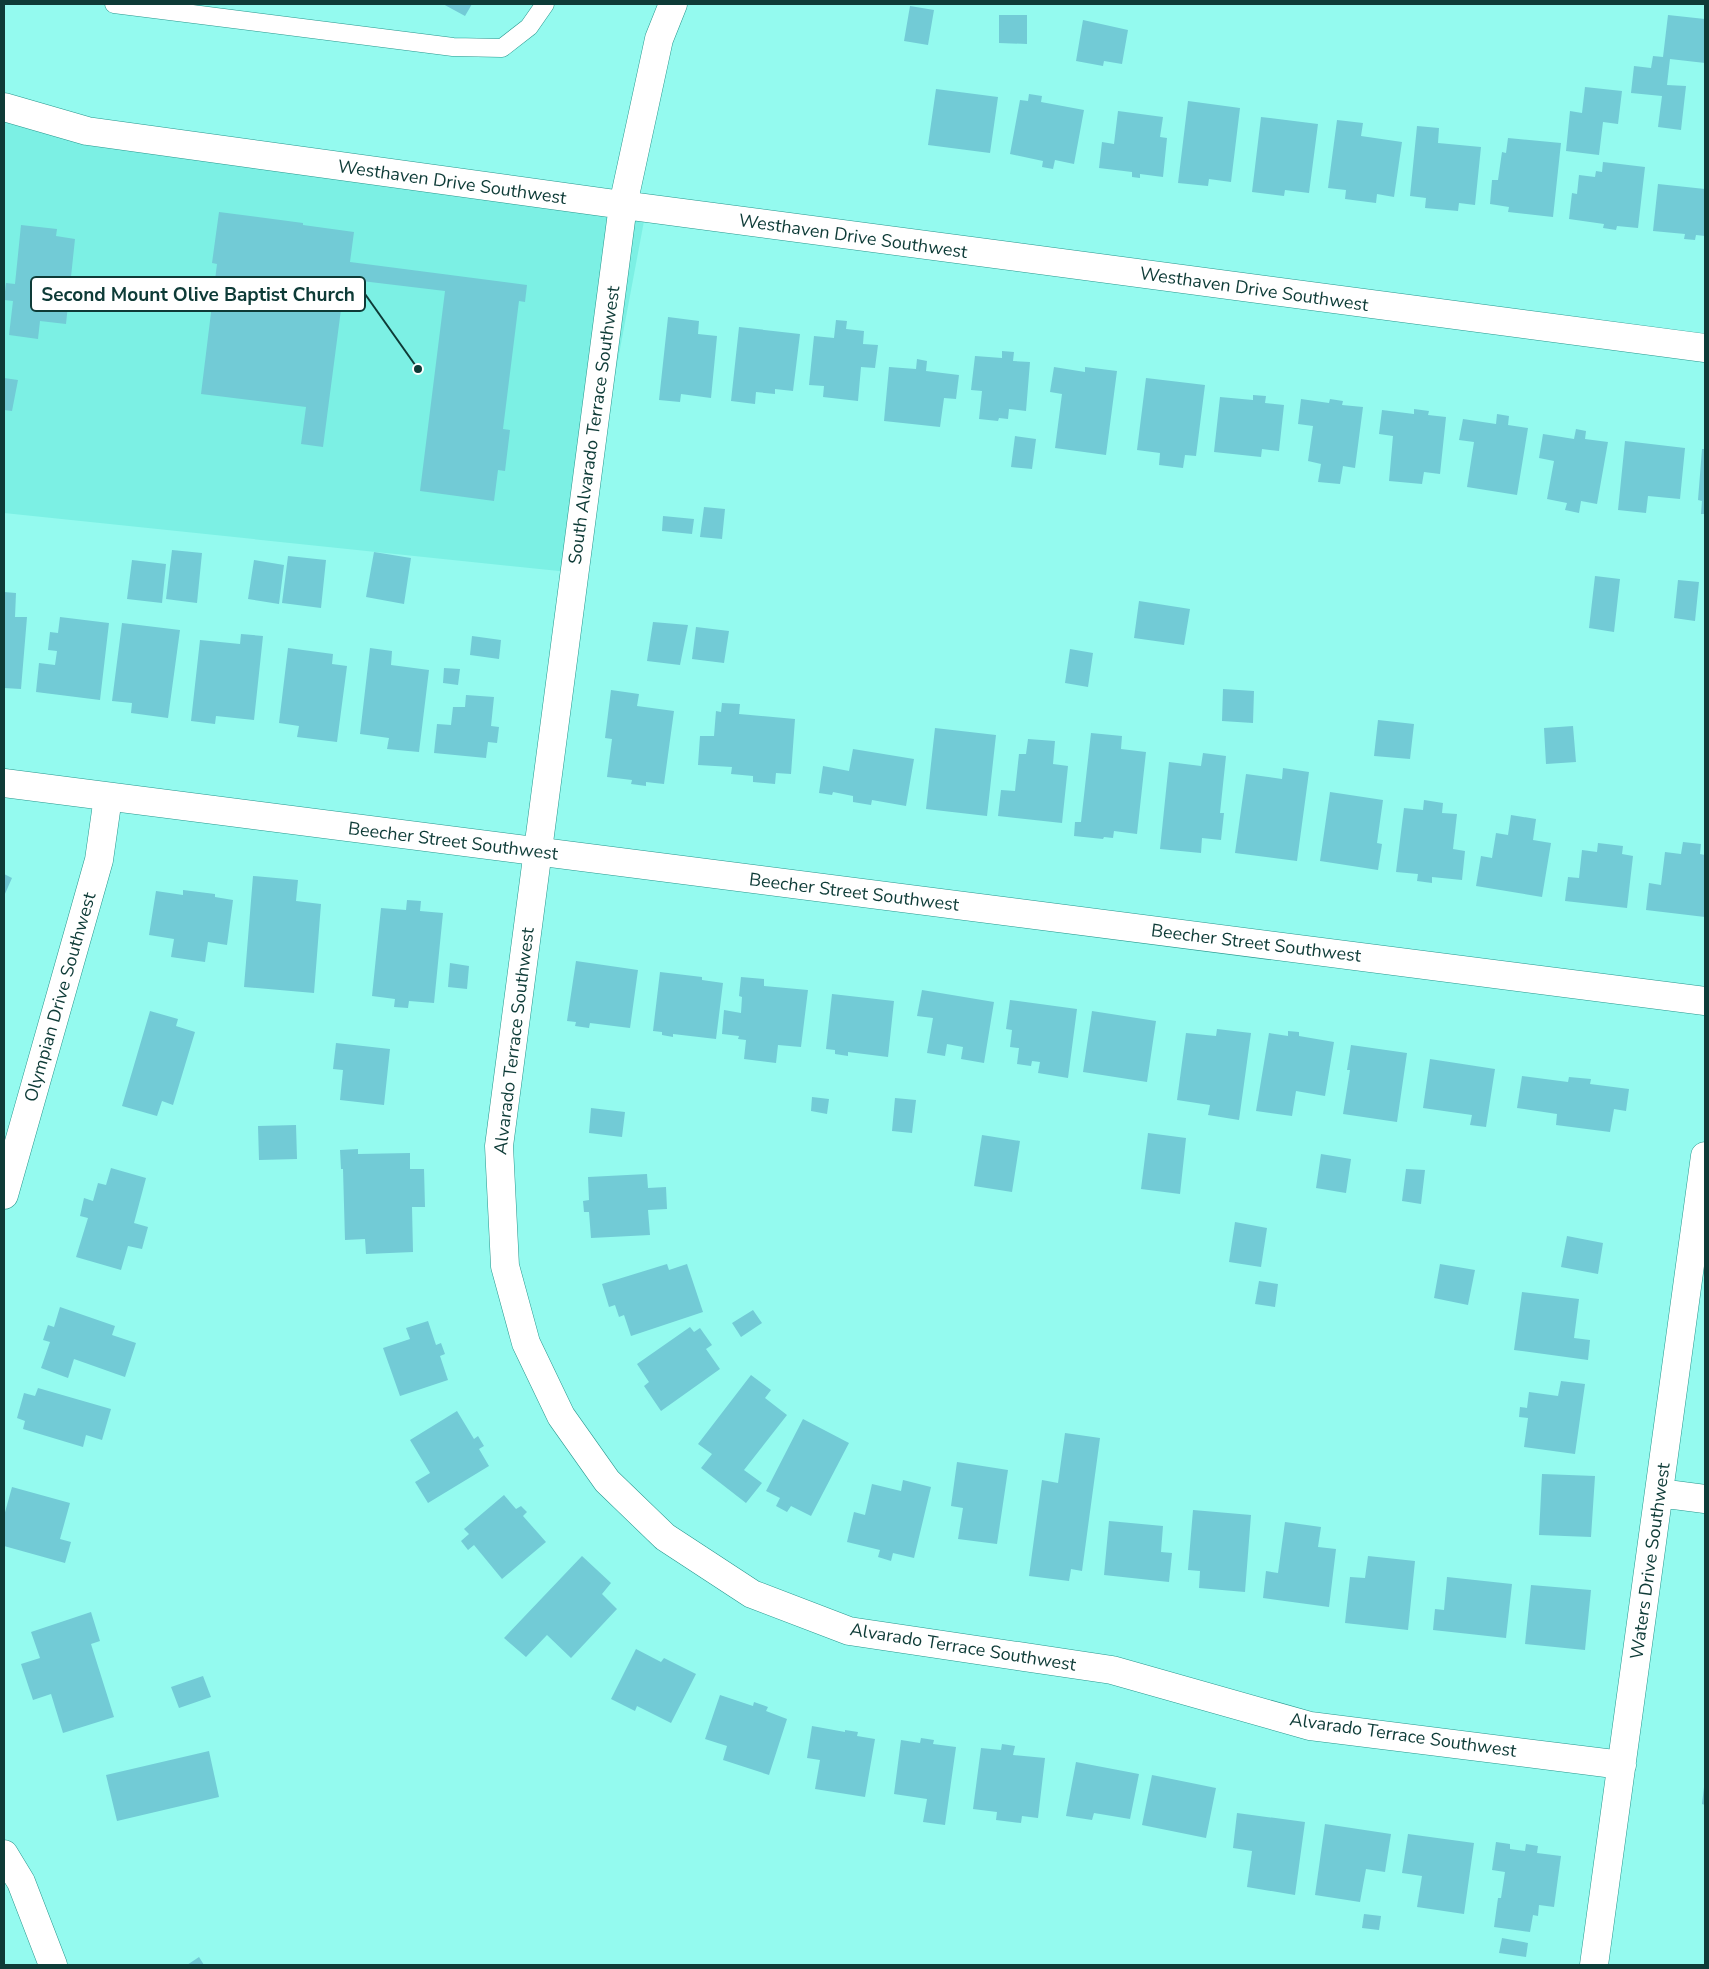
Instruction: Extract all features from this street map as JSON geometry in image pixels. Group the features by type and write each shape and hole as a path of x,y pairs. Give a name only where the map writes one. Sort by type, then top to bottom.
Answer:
{"street":[{"name":"South Alvarado Terrace Southwest","path":"538,852 623,205 659,39 673,4"},
{"name":"Westhaven Drive Southwest","path":"4,107 87,131 623,205 1705,348"},
{"name":"Beecher Street Southwest","path":"4,782 108,797 1705,1001"},
{"name":"Olympian Drive Southwest","path":"4,1195 99,860 108,797"},
{"name":"Alvarado Terrace Southwest","path":"538,852 499,1146 505,1266 526,1343 561,1416 607,1481 665,1537 752,1594 849,1631 1112,1670 1310,1726 1622,1765"},
{"name":"Waters Drive Southwest","path":"1594,1965 1705,1156"},
{"path":"1659,1493 1705,1499"},
{"path":"4,1854 21,1882 53,1965"}],"lane":[{"path":"114,4 453,47 502,48 529,27 545,4"}],"shaded area":[{"path":"4,114 644,221 578,573 4,513"}],"building":[{"path":"443,4 472,4 465,16"},
{"path":"910,6 934,10 928,45 904,41"},
{"path":"999,15 1027,15 1027,44 999,43"},
{"path":"1668,15 1705,19 1705,63 1670,59 1667,85 1686,86 1681,130 1658,127 1662,96 1631,93 1634,66 1651,68 1653,56 1663,57"},
{"path":"1083,20 1128,30 1122,64 1104,61 1103,66 1076,61"},
{"path":"1585,87 1622,91 1618,124 1603,122 1599,155 1566,151 1570,111 1582,113"},
{"path":"936,89 998,97 990,153 928,145"},
{"path":"1029,94 1042,96 1041,102 1084,110 1074,164 1055,160 1053,169 1042,167 1043,161 1010,154 1020,100 1028,101"},
{"path":"1188,101 1240,108 1231,182 1209,179 1208,186 1178,183"},
{"path":"1118,111 1163,117 1160,137 1167,138 1163,177 1140,174 1140,178 1132,177 1132,172 1099,168 1102,142 1114,144"},
{"path":"1261,117 1318,124 1309,193 1285,190 1284,196 1252,192"},
{"path":"1337,120 1363,123 1361,136 1402,142 1394,197 1377,194 1376,203 1345,199 1346,190 1328,188"},
{"path":"1417,126 1439,128 1438,143 1481,147 1475,205 1459,203 1458,211 1425,208 1426,198 1410,196"},
{"path":"1508,138 1561,143 1553,217 1508,212 1509,207 1490,204 1492,180 1498,180 1502,152 1506,153"},
{"path":"1603,162 1645,167 1638,228 1617,226 1616,230 1603,228 1604,224 1569,219 1572,193 1577,194 1579,175 1595,177 1596,171 1602,172"},
{"path":"1658,184 1705,189 1705,236 1696,235 1695,240 1684,239 1685,234 1653,231"},
{"path":"219,212 354,232 350,262 527,285 525,302 519,301 503,429 510,430 505,471 498,470 494,501 420,491 445,291 345,279 323,447 301,444 306,407 201,394 217,264 212,263"},
{"path":"21,225 57,229 56,236 75,239 66,324 40,321 38,339 9,335 13,301 4,300 6,283 15,284"},
{"path":"668,317 699,321 698,334 717,336 711,398 681,394 680,402 659,400"},
{"path":"836,320 847,321 846,329 864,331 863,344 878,345 875,368 861,367 858,401 823,397 824,386 809,385 814,336 834,338"},
{"path":"739,327 800,334 793,391 775,389 775,394 756,392 755,404 731,401"},
{"path":"1002,351 1014,352 1013,361 1030,362 1026,411 1009,409 1008,419 999,418 998,421 979,419 982,391 971,390 975,356 1002,358"},
{"path":"917,359 927,361 926,371 959,375 956,399 944,398 940,427 884,421 889,367 916,369"},
{"path":"1054,367 1085,372 1085,367 1117,371 1106,455 1055,448 1062,394 1050,392"},
{"path":"4,378 18,380 12,411 4,410"},
{"path":"1146,378 1205,385 1196,456 1185,455 1183,468 1159,465 1160,453 1137,450"},
{"path":"1253,395 1266,396 1265,403 1284,405 1279,451 1262,449 1261,457 1214,452 1220,397 1253,400"},
{"path":"1301,399 1329,403 1330,399 1343,401 1342,405 1363,407 1355,468 1343,466 1340,484 1318,482 1321,464 1308,461 1313,426 1298,424"},
{"path":"1414,409 1429,411 1428,415 1446,417 1440,474 1424,472 1422,484 1389,481 1393,436 1379,434 1382,410 1414,414"},
{"path":"1497,414 1509,416 1508,425 1528,428 1517,495 1467,487 1474,442 1459,440 1463,419 1496,424"},
{"path":"1576,429 1586,431 1585,439 1608,442 1597,504 1581,501 1579,513 1565,510 1567,503 1547,499 1554,461 1539,458 1543,434 1574,439"},
{"path":"1015,436 1036,439 1032,469 1011,467"},
{"path":"1625,441 1685,448 1680,499 1648,496 1646,513 1618,510"},
{"path":"1702,449 1705,449 1705,514 1701,514 1702,501 1698,500"},
{"path":"704,507 725,509 722,539 700,537"},
{"path":"663,516 694,519 692,534 662,531"},
{"path":"172,550 202,553 197,603 166,599"},
{"path":"374,552 411,558 404,604 366,597"},
{"path":"288,556 326,560 321,608 282,603"},
{"path":"132,560 166,564 162,603 127,599"},
{"path":"254,560 284,565 279,604 248,599"},
{"path":"1595,576 1620,579 1614,632 1589,628"},
{"path":"1678,580 1699,582 1695,621 1674,618"},
{"path":"4,592 16,593 15,617 27,617 21,689 4,688"},
{"path":"1139,601 1190,609 1184,645 1134,638"},
{"path":"60,617 109,623 100,700 36,692 39,663 55,665 57,651 48,650 50,632 58,633"},
{"path":"653,622 688,625 680,665 647,661"},
{"path":"122,623 180,630 168,718 131,713 132,703 112,701"},
{"path":"696,627 729,631 724,663 692,659"},
{"path":"241,634 263,636 254,720 216,716 215,724 191,721 200,640 240,644"},
{"path":"472,636 501,640 499,659 470,655"},
{"path":"288,648 333,654 332,664 347,666 337,742 297,737 299,726 279,723"},
{"path":"370,648 392,651 391,665 429,670 419,752 387,749 389,738 360,734"},
{"path":"1070,649 1093,653 1088,687 1065,683"},
{"path":"444,668 460,669 458,685 443,683"},
{"path":"1223,689 1254,691 1253,723 1222,721"},
{"path":"611,690 639,694 637,706 674,711 664,784 646,782 646,786 631,784 632,780 607,777 612,739 605,738"},
{"path":"466,695 494,697 491,726 499,727 497,743 488,742 486,758 434,753 437,724 451,725 453,707 465,707"},
{"path":"722,703 740,704 739,714 795,719 791,774 776,773 775,784 753,782 753,776 731,774 732,767 698,765 700,736 714,736 716,711 721,712"},
{"path":"1378,720 1414,724 1410,759 1374,756"},
{"path":"1573,726 1576,762 1546,764 1544,728"},
{"path":"935,728 996,735 987,816 926,809"},
{"path":"1091,733 1122,736 1121,749 1146,752 1137,834 1114,831 1113,838 1104,837 1103,839 1074,836 1075,822 1081,822"},
{"path":"1028,739 1055,741 1053,764 1068,766 1062,823 998,816 1001,790 1015,791 1019,754 1026,754"},
{"path":"853,749 914,759 906,806 872,800 871,805 853,802 853,796 833,792 832,795 819,793 823,766 849,771"},
{"path":"1203,753 1226,756 1220,813 1224,813 1221,840 1202,838 1201,853 1160,849 1169,762 1201,766"},
{"path":"1283,768 1309,772 1297,861 1235,853 1246,774 1282,779"},
{"path":"1330,792 1383,800 1377,843 1382,844 1378,870 1320,861"},
{"path":"1424,800 1443,803 1442,813 1457,814 1453,849 1465,851 1462,880 1432,877 1432,883 1417,881 1418,874 1396,872 1404,808 1423,810"},
{"path":"1511,815 1536,819 1533,840 1551,843 1542,897 1476,886 1481,856 1492,858 1496,833 1508,835"},
{"path":"1683,842 1701,844 1700,854 1705,855 1705,917 1646,910 1649,883 1661,885 1665,852 1681,854"},
{"path":"1598,843 1623,846 1622,854 1633,856 1627,908 1565,901 1568,877 1579,878 1582,850 1597,852"},
{"path":"4,874 12,878 4,896"},
{"path":"253,876 298,880 296,901 321,904 314,993 244,987"},
{"path":"183,890 215,894 215,897 233,900 227,945 208,942 205,962 171,957 174,939 149,935 156,891 183,895"},
{"path":"407,900 421,901 420,911 443,913 434,1003 409,1001 408,1008 394,1007 395,999 372,996 381,908 406,910"},
{"path":"576,961 638,970 630,1028 590,1023 589,1028 575,1026 576,1022 567,1021"},
{"path":"450,963 469,966 467,989 448,987"},
{"path":"660,972 702,977 702,980 723,983 716,1039 673,1034 673,1037 662,1035 662,1032 653,1031"},
{"path":"741,977 764,979 764,986 808,990 801,1047 778,1045 776,1063 744,1059 746,1040 738,1039 739,1036 722,1034 724,1010 741,1013 742,997 739,996"},
{"path":"922,990 994,1002 984,1063 961,1059 963,1047 947,1044 945,1056 927,1053 933,1018 917,1016"},
{"path":"832,994 894,1001 888,1057 848,1052 848,1056 835,1054 835,1050 826,1049"},
{"path":"1010,1000 1077,1009 1068,1078 1038,1073 1040,1062 1032,1061 1031,1066 1017,1064 1019,1048 1010,1047 1012,1030 1006,1029"},
{"path":"150,1011 178,1019 176,1026 195,1032 173,1105 162,1101 157,1116 122,1106"},
{"path":"1092,1011 1156,1021 1147,1082 1083,1072"},
{"path":"1217,1029 1251,1033 1239,1120 1208,1115 1210,1105 1177,1100 1186,1033 1216,1036"},
{"path":"1288,1031 1299,1032 1299,1036 1334,1042 1325,1096 1296,1091 1292,1116 1256,1111 1269,1033 1288,1036"},
{"path":"336,1043 390,1049 384,1105 340,1100 343,1070 333,1069"},
{"path":"1351,1045 1407,1053 1397,1122 1343,1114 1350,1070 1347,1070"},
{"path":"1430,1059 1495,1069 1486,1127 1470,1125 1472,1115 1423,1108"},
{"path":"1522,1076 1568,1082 1569,1077 1591,1079 1590,1084 1629,1089 1626,1111 1614,1109 1610,1132 1556,1125 1557,1114 1517,1108"},
{"path":"812,1097 829,1099 827,1114 811,1111"},
{"path":"895,1098 916,1100 912,1133 892,1131"},
{"path":"591,1108 625,1112 622,1137 589,1133"},
{"path":"296,1125 297,1159 259,1160 258,1126"},
{"path":"1148,1133 1186,1138 1180,1194 1141,1189"},
{"path":"982,1135 1020,1141 1012,1192 974,1186"},
{"path":"358,1149 358,1154 410,1153 410,1169 424,1169 425,1207 412,1207 413,1252 366,1254 365,1239 345,1240 343,1169 341,1169 340,1150"},
{"path":"1321,1154 1351,1159 1346,1193 1316,1188"},
{"path":"111,1168 146,1178 134,1223 148,1227 142,1249 128,1246 121,1270 76,1257 88,1218 80,1216 84,1198 93,1201 98,1183 106,1185"},
{"path":"1406,1169 1425,1170 1421,1204 1402,1201"},
{"path":"647,1174 648,1188 666,1187 667,1209 648,1210 650,1235 591,1238 589,1212 584,1212 583,1201 589,1200 588,1177"},
{"path":"1235,1222 1267,1228 1261,1267 1229,1262"},
{"path":"1567,1236 1603,1243 1598,1274 1561,1267"},
{"path":"667,1264 669,1270 687,1264 703,1312 631,1336 624,1315 619,1317 615,1305 609,1307 602,1284"},
{"path":"1440,1264 1475,1270 1468,1305 1434,1298"},
{"path":"1259,1281 1278,1284 1275,1307 1255,1304"},
{"path":"1522,1292 1579,1299 1574,1338 1590,1340 1588,1360 1514,1350"},
{"path":"60,1307 115,1326 112,1335 136,1343 125,1377 74,1359 68,1378 41,1368 50,1342 43,1340 48,1325 54,1327"},
{"path":"753,1310 762,1323 741,1337 732,1323"},
{"path":"428,1321 436,1345 441,1343 445,1354 440,1356 448,1380 400,1396 383,1348 410,1339 406,1328"},
{"path":"690,1327 694,1332 700,1328 712,1345 706,1349 720,1369 661,1411 644,1386 649,1382 637,1364"},
{"path":"751,1375 771,1390 765,1398 787,1415 744,1470 762,1483 746,1503 701,1468 712,1454 698,1444"},
{"path":"1561,1381 1585,1384 1575,1454 1524,1447 1528,1418 1519,1417 1520,1407 1527,1408 1529,1392 1558,1396"},
{"path":"38,1388 111,1409 102,1440 86,1435 83,1447 23,1429 25,1421 17,1418 24,1393 35,1396"},
{"path":"457,1411 474,1439 478,1436 484,1446 479,1449 489,1466 428,1503 415,1482 430,1473 410,1440"},
{"path":"803,1419 849,1443 811,1516 791,1506 787,1512 776,1506 780,1498 766,1491"},
{"path":"1065,1433 1100,1438 1082,1571 1071,1569 1069,1581 1029,1576 1042,1480 1058,1483"},
{"path":"957,1462 1008,1470 997,1544 958,1539 963,1508 951,1506"},
{"path":"1542,1474 1595,1476 1591,1537 1539,1535"},
{"path":"903,1480 931,1487 914,1558 893,1553 891,1561 878,1557 880,1550 847,1542 854,1512 865,1515 872,1484 901,1491"},
{"path":"12,1487 70,1503 60,1539 71,1542 65,1563 4,1546 4,1516"},
{"path":"504,1495 516,1509 521,1506 527,1512 523,1516 546,1542 502,1579 474,1545 468,1550 461,1541 469,1534 464,1529"},
{"path":"1193,1510 1251,1515 1245,1592 1199,1588 1200,1571 1188,1570"},
{"path":"1109,1521 1163,1526 1161,1552 1172,1553 1169,1582 1104,1575"},
{"path":"1285,1522 1321,1527 1318,1547 1336,1549 1329,1607 1263,1598 1266,1571 1278,1573"},
{"path":"582,1556 611,1583 602,1594 617,1609 571,1658 547,1635 526,1657 504,1638"},
{"path":"1368,1556 1415,1561 1408,1630 1345,1623 1350,1577 1365,1578"},
{"path":"1447,1577 1512,1584 1506,1638 1433,1630 1435,1609 1444,1610"},
{"path":"1531,1585 1591,1590 1585,1650 1525,1644"},
{"path":"91,1612 100,1641 91,1644 114,1717 63,1733 51,1694 33,1700 21,1664 40,1658 31,1632"},
{"path":"636,1649 661,1662 664,1658 696,1674 671,1723 637,1706 635,1711 611,1699"},
{"path":"203,1676 211,1697 179,1708 171,1687"},
{"path":"720,1695 753,1706 754,1702 768,1707 766,1711 787,1719 769,1775 723,1760 727,1746 705,1739"},
{"path":"812,1726 845,1732 845,1730 858,1732 857,1736 875,1739 865,1797 815,1789 820,1760 807,1758"},
{"path":"921,1738 934,1740 933,1744 956,1747 945,1825 923,1822 927,1799 894,1794 901,1740 920,1743"},
{"path":"1002,1744 1015,1746 1013,1755 1045,1758 1038,1818 1022,1816 1021,1823 996,1820 997,1812 973,1809 981,1748 1001,1750"},
{"path":"209,1751 219,1797 117,1821 106,1775"},
{"path":"1076,1762 1139,1774 1130,1819 1094,1813 1092,1820 1066,1816"},
{"path":"1152,1775 1216,1788 1206,1838 1142,1825"},
{"path":"1705,1787 1705,1805 1702,1804"},
{"path":"1237,1813 1305,1822 1295,1895 1247,1887 1252,1851 1233,1848"},
{"path":"1325,1824 1391,1834 1385,1872 1366,1869 1360,1902 1315,1895"},
{"path":"1408,1834 1474,1843 1464,1914 1417,1907 1422,1876 1402,1873"},
{"path":"1496,1842 1510,1844 1510,1849 1525,1851 1526,1844 1538,1846 1537,1853 1561,1856 1554,1907 1539,1905 1538,1916 1533,1915 1530,1932 1494,1927 1498,1898 1501,1898 1505,1872 1492,1870"},
{"path":"1364,1914 1381,1916 1379,1930 1362,1928"},
{"path":"1502,1938 1528,1943 1526,1957 1499,1953"},
{"path":"199,1957 204,1965 187,1965"}],"place":[{"name":"Second Mount Olive Baptist Church","path":"418,369"}]}
